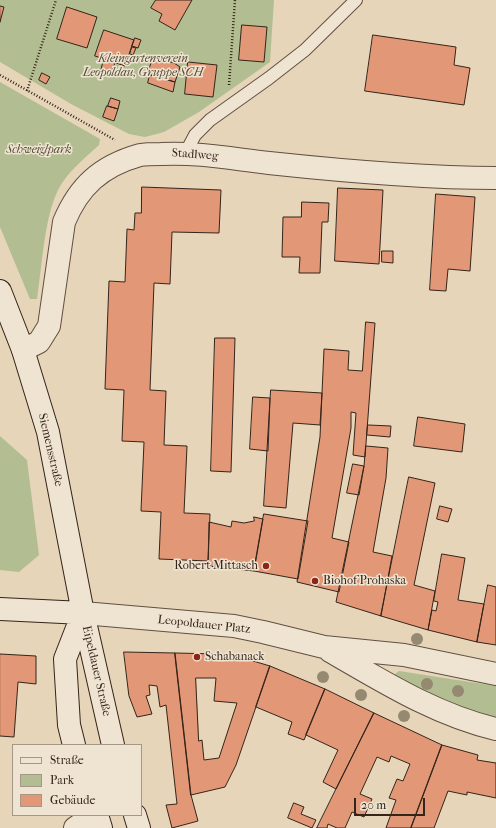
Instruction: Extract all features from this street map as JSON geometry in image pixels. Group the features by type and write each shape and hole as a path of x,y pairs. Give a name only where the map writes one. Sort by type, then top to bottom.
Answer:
{"street":[{"name":"Stadlweg","path":"23,350 39,342 49,326 64,222 79,194 103,171 116,164 141,155 186,152 269,163 445,178 496,178"},
{"name":"Siemensstraße","path":"0,291 23,350 48,432 83,613"},
{"name":"Leopoldauer Platz","path":"0,609 83,613 234,626 324,647 404,655 496,674"},
{"name":"Eipeldauer Straße","path":"74,744 69,725 65,659 83,613"},
{"name":"Eipeldauer Straße","path":"83,613 113,744"},
{"name":"Leopoldauer Platz","path":"324,647 402,693 481,725 496,729"},
{"path":"75,828 93,816"},
{"path":"98,816 101,828"},
{"path":"135,816 139,828"}],"lane":[{"path":"186,152 194,135 210,120 305,50 356,0"}],"path":[{"path":"27,91 56,0"},
{"path":"227,108 235,0"},
{"path":"0,75 141,155"}],"green space":[{"name":"Kleingartenverein Leopoldau, Gruppe SCH","path":"0,0 274,0 270,62 199,112 164,132 145,137 129,134 71,104 0,62"},
{"name":"Schweiglpark","path":"0,82 100,139 99,145 66,177 53,202 44,243 37,299 30,299 0,227"},
{"path":"0,436 27,460 39,555 19,572 0,570"},
{"path":"399,671 496,686 496,721 396,679 395,674"}],"building":[{"path":"156,0 192,0 175,30 159,21 162,14 151,8"},
{"path":"0,6 4,7 0,22"},
{"path":"67,7 97,17 87,48 57,39"},
{"path":"242,25 267,27 264,62 239,60"},
{"path":"104,30 134,40 125,66 95,56"},
{"path":"373,35 456,47 454,65 470,68 464,105 365,91"},
{"path":"135,38 141,40 138,48 132,46"},
{"path":"132,47 136,48 133,55 130,54"},
{"path":"153,57 174,63 180,67 175,82 148,74"},
{"path":"104,59 115,63 110,74 101,71"},
{"path":"188,62 217,65 213,97 185,94"},
{"path":"42,73 50,77 46,84 39,80"},
{"path":"150,75 175,82 173,92 148,83"},
{"path":"111,98 120,101 118,109 108,106"},
{"path":"107,106 118,109 114,121 103,117"},
{"path":"142,187 221,190 219,233 172,232 170,284 154,283 150,390 166,391 164,445 187,446 184,513 210,514 208,561 159,559 161,512 141,511 144,442 122,441 124,390 105,389 109,281 125,282 127,229 134,230 135,213 141,213"},
{"path":"338,188 383,190 379,264 335,261"},
{"path":"436,194 475,197 470,271 448,269 446,291 430,290"},
{"path":"302,202 329,203 328,222 322,222 320,273 299,273 300,257 282,257 283,217 301,217"},
{"path":"382,251 393,251 393,263 382,262"},
{"path":"366,322 375,323 365,457 353,455 356,413 351,412 351,428 332,538 349,542 339,592 297,582 320,437 324,349 349,351 348,370 362,371"},
{"path":"215,338 235,338 231,472 211,471"},
{"path":"271,390 322,393 320,425 293,423 286,508 264,506"},
{"path":"253,397 270,398 268,451 250,449"},
{"path":"418,417 465,424 462,452 414,446"},
{"path":"368,425 391,426 390,437 367,435"},
{"path":"366,446 388,448 386,478 373,552 392,556 381,616 336,602 364,466"},
{"path":"353,464 364,466 359,495 347,493"},
{"path":"409,477 435,483 414,585 435,591 428,630 381,616"},
{"path":"440,506 452,509 448,522 437,519"},
{"path":"264,514 308,521 298,579 254,571"},
{"path":"254,517 263,519 254,571 208,566 209,522 231,527 232,521 244,523 254,521"},
{"path":"442,554 465,558 458,600 484,604 477,642 428,630 432,610 436,611 438,602 434,601"},
{"path":"488,585 496,587 496,645 477,642"},
{"path":"124,652 175,653 191,795 198,821 172,828 166,805 177,804 166,705 160,707 157,686 149,685 150,695 146,696 152,714 137,717 129,696"},
{"path":"175,653 219,654 254,657 253,661 270,666 236,765 225,787 191,795","holes":["196,678 216,678 214,701 237,703 219,758 204,760 202,740 199,741"]},
{"path":"0,654 36,656 36,684 18,682 14,737 0,736"},
{"path":"270,666 325,689 304,740 288,734 292,722 256,707"},
{"path":"325,689 374,713 336,789 323,782 338,750 306,735"},
{"path":"374,713 442,745 411,828 386,828 396,800 389,798 397,779 403,781 410,764 391,756 389,762 377,757 360,794 372,799 364,817 352,812 345,828 337,828 328,824 327,828 317,828"},
{"path":"442,745 478,755 477,760 496,763 496,798 467,792 467,795 448,791 434,828 411,828"},
{"path":"294,803 304,807 301,814 316,820 312,828 288,818"}],"place":[{"name":"Robert Mittasch","path":"266,566"},
{"name":"Biohof Prohaska","path":"315,581"},
{"name":"Schabanack","path":"197,657"}]}
